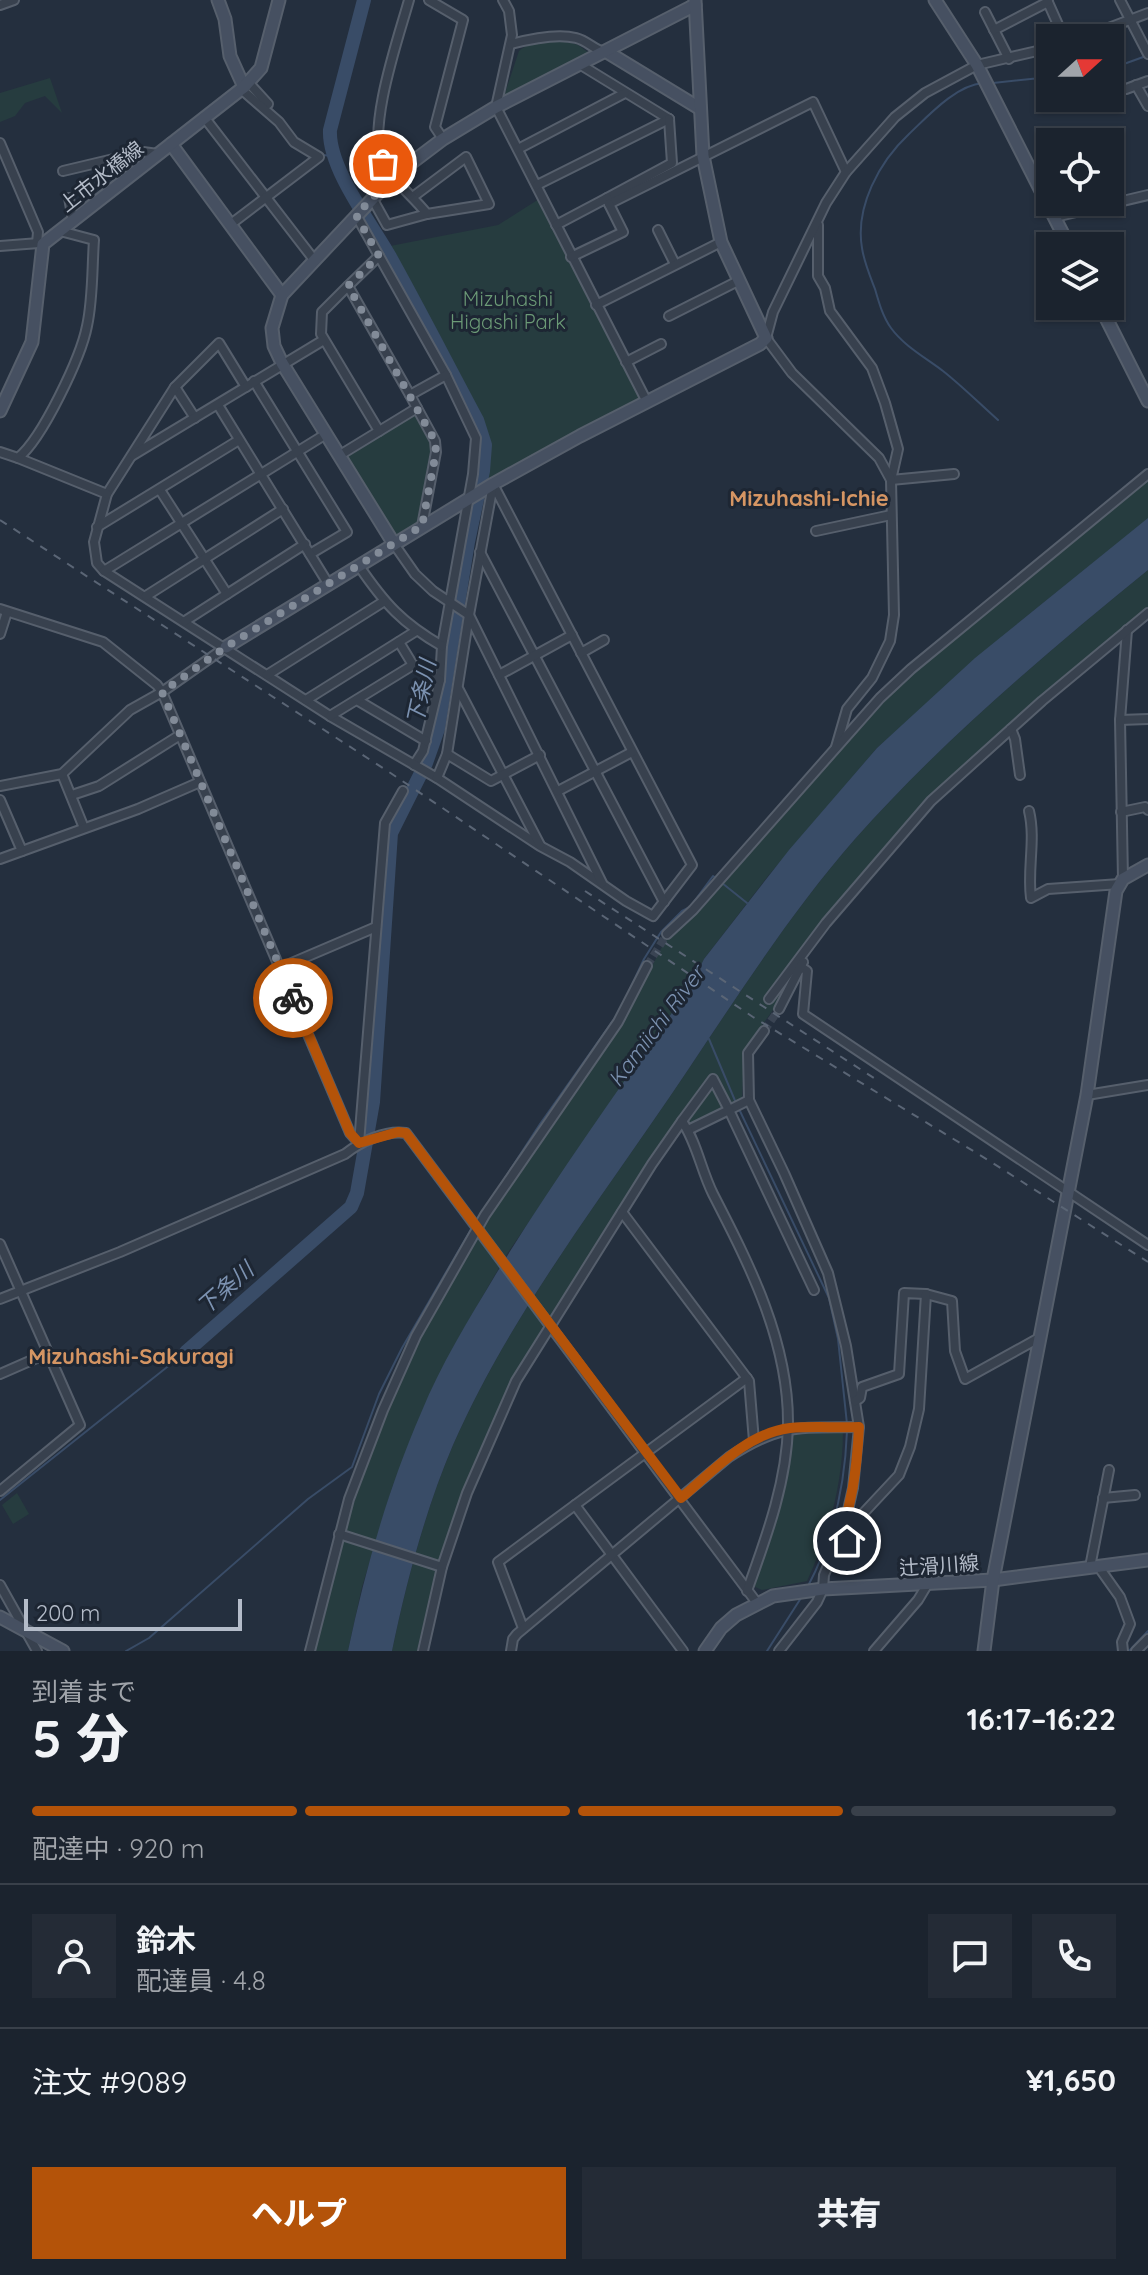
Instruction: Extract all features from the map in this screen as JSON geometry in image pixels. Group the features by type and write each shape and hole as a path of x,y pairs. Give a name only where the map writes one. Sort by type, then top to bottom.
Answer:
{"street":[{"path":"0,5 14,0"},
{"path":"218,0 225,19 230,56 244,86 294,142 319,157 231,224"},
{"name":"上市水橋線","path":"40,244 244,86 261,68 279,0"},
{"path":"409,0 377,132 383,164 427,214"},
{"path":"429,0 463,20 435,127 443,139"},
{"path":"503,0 512,23 511,44 496,107 647,402"},
{"path":"935,0 977,65 1062,232"},
{"path":"1120,0 1148,54"},
{"path":"994,30 1047,1 1058,24"},
{"path":"603,884 467,614 433,591 415,574 282,363 274,346 272,328 282,295 394,176 443,139 496,107 607,52 695,3 703,156 721,242 766,338 792,373 879,458 891,480"},
{"path":"985,12 1009,59"},
{"path":"1122,24 1148,13"},
{"path":"511,44 575,37 597,51 607,52 699,108"},
{"path":"0,786 62,774 130,710 422,526 490,485 760,344 766,338 773,312 818,220 846,172 895,117 925,93 977,65 1036,52"},
{"path":"581,65 669,119"},
{"path":"1126,89 1148,81"},
{"path":"1136,85 1148,106"},
{"path":"244,86 268,104"},
{"path":"518,149 625,93"},
{"path":"556,225 813,102 846,172"},
{"path":"204,117 315,261"},
{"path":"537,185 669,119"},
{"path":"608,201 672,163 669,119"},
{"path":"0,143 38,232 40,244 32,342 0,411"},
{"path":"171,144 282,295"},
{"path":"63,171 143,152 158,154"},
{"path":"364,206 387,225 427,214 489,204 466,157 414,196"},
{"path":"1055,217 1148,195"},
{"path":"69,198 73,220"},
{"path":"571,257 623,232 608,201"},
{"path":"364,206 379,256 446,375 476,438 471,497 442,646 440,680 426,741 416,766"},
{"path":"818,220 818,276 825,288 830,311 872,368 898,449 891,480 894,615 890,641 872,678 847,709 836,747"},
{"path":"658,230 675,264"},
{"path":"18,458 42,430 87,327 94,240 60,231"},
{"path":"596,305 721,242"},
{"path":"0,246 40,244"},
{"path":"379,256 322,312 322,341 379,431"},
{"path":"669,316 738,281"},
{"path":"348,286 435,441 436,452 422,526"},
{"path":"1107,320 1148,401"},
{"path":"129,458 322,341"},
{"path":"310,554 347,532 297,452 219,343 175,387 107,494 97,527 94,552 97,563 104,571 330,716 435,776 653,916 692,865 490,485"},
{"path":"626,362 661,344"},
{"path":"410,395 446,375"},
{"path":"175,387 195,418"},
{"path":"218,405 329,585"},
{"path":"340,455 417,408"},
{"path":"104,571 326,434"},
{"path":"97,527 239,440"},
{"path":"0,452 107,494"},
{"path":"891,480 954,474"},
{"path":"667,934 693,910 880,698 1148,474"},
{"path":"435,776 447,754 490,485"},
{"path":"160,490 227,594"},
{"path":"146,596 283,509"},
{"path":"816,531 891,515"},
{"path":"185,621 305,544"},
{"path":"480,552 664,902"},
{"path":"359,566 383,602 416,631 442,646"},
{"path":"267,675 383,602"},
{"path":"0,634 4,610 103,642 162,692 350,1133 359,1143"},
{"path":"769,999 862,880 931,801 1148,613"},
{"path":"1122,882 1120,720 1127,630"},
{"path":"306,700 416,631"},
{"path":"499,675 572,635"},
{"path":"581,653 604,640"},
{"path":"399,642 413,665 440,680"},
{"path":"330,716 413,665"},
{"path":"458,690 540,846"},
{"path":"357,700 426,741"},
{"path":"1120,720 1148,719"},
{"path":"1011,729 1020,775"},
{"path":"72,795 99,786 180,735"},
{"path":"558,791 632,752"},
{"path":"447,754 491,781 540,755"},
{"path":"62,774 84,828"},
{"path":"0,859 200,782"},
{"path":"359,1143 385,823 403,791"},
{"path":"0,800 22,851"},
{"path":"1121,812 1145,807 1148,810"},
{"path":"1029,811 1033,827 1031,898 1048,889 1122,882"},
{"path":"984,1651 993,1580 1087,1095 1116,891 1122,882 1147,867"},
{"path":"280,968 376,927"},
{"path":"779,1009 801,967 806,949"},
{"path":"310,1651 339,1534 368,1449 416,1336 478,1228 618,1022 647,966"},
{"path":"801,967 807,971 803,1014 1148,1245"},
{"path":"764,1031 748,1053 749,1100 828,1273 843,1331 859,1427 853,1488 844,1527 824,1575 817,1602 779,1651"},
{"path":"423,1651 442,1567 467,1493 516,1381 549,1323 713,1079 814,1290"},
{"path":"1087,1095 1148,1085"},
{"path":"688,1130 749,1100"},
{"path":"682,1121 771,1321 783,1366 788,1428 782,1477 773,1517 747,1591"},
{"path":"0,1299 134,1246 345,1154 359,1143 398,1132 406,1133 757,1603"},
{"path":"622,1212 747,1378 754,1441"},
{"path":"0,1244 80,1425 1,1490 9,1499"},
{"path":"855,1401 860,1398 862,1387 899,1374 904,1293 926,1294 952,1301 955,1351 965,1379 1039,1338"},
{"path":"836,1546 842,1546 847,1541 856,1521 899,1475 910,1447 919,1409 926,1294"},
{"path":"0,1374 48,1353"},
{"path":"523,1628 498,1562 747,1378"},
{"path":"511,1651 513,1639 523,1628 729,1457 754,1441 788,1428 859,1427"},
{"path":"1109,1470 1094,1566 1120,1597 1130,1624 1122,1642 1123,1651"},
{"path":"1103,1498 1135,1495"},
{"path":"575,1505 683,1651"},
{"path":"339,1534 442,1567"},
{"name":"辻滑川線","path":"705,1651 721,1628 757,1603 773,1596 821,1590 993,1580 1094,1566 1145,1563"},
{"path":"0,1585 37,1651"},
{"path":"874,1651 927,1585"},
{"path":"0,1617 63,1651"},
{"path":"1136,1651 1148,1639"}],"green space":[{"path":"566,41 589,53 503,99 519,51 535,44"},
{"path":"50,78 62,113 45,96 25,103 15,116 0,122 0,93"},
{"name":"Mizuhashi Higashi Park","path":"539,199 647,402 489,480 483,471 485,445 477,420 385,247 498,225"},
{"path":"415,414 431,446 419,524 396,537 347,456"},
{"path":"1148,481 1148,519 1022,620 877,748 768,876 704,959 690,987 507,1254 454,1346 393,1485 362,1587 348,1651 315,1651 346,1525 389,1404 415,1345 474,1242 542,1136 620,1028 667,937 706,904 782,810 902,683"},
{"path":"1148,570 1148,609 1015,718 957,772 851,886 804,946 781,999 744,1050 742,1099 681,1130 634,1186 540,1332 505,1397 473,1470 439,1561 417,1651 392,1651 410,1573 434,1494 453,1445 495,1360 571,1240 774,943 855,839 923,767 1033,666"},
{"path":"843,1430 833,1508 807,1581 762,1590 753,1586 790,1431"},
{"path":"17,1493 29,1514 13,1524 2,1505"}],"water":[{"path":"1148,518 1148,570 1033,666 923,767 855,839 774,943 571,1240 495,1360 453,1445 434,1494 410,1573 392,1651 348,1651 388,1500 409,1442 446,1359 519,1237 690,987 704,959 789,850 877,748 975,658"}],"waterway":[{"name":"下条川","path":"186,1352 351,1207 357,1193 373,1102 391,833 426,763 438,729 468,542 483,471 485,445 477,420 390,257 352,195 331,145 330,130 364,0"},
{"path":"1124,64 1146,56"},
{"path":"993,83 1036,78"},
{"path":"983,83 953,95 898,145 872,186 862,217 861,232 866,264 891,328 998,420"},
{"path":"322,155 333,156"},
{"path":"629,991 661,932 690,907 713,876 717,879"},
{"path":"722,883 747,903"},
{"path":"477,1221 540,1124 617,1015"},
{"path":"709,1039 736,1103"},
{"path":"739,1109 829,1298 838,1339 847,1424"},
{"path":"126,1651 149,1638 308,1499 352,1467 379,1394 402,1348 473,1226"},
{"path":"0,1500 186,1352"},
{"path":"808,1586 831,1530 844,1471 847,1431"},
{"path":"767,1651 801,1598"},
{"path":"1129,1651 1148,1631"}],"tunnel":[{"path":"647,966 667,934"},
{"path":"764,1031 779,1009"}],"railway":[{"path":"0,520 389,772 753,1017 1148,1262"},
{"path":"585,891 880,1082"}],"way so far":[{"path":"293,998 162,692 226,647 422,526 436,452 435,441 348,286 379,256 356,215 394,176 383,164"}],"district":[{"name":"Mizuhashi-Ichie","path":"809,498"},
{"name":"Mizuhashi-Sakuragi","path":"131,1356"}],"route":[{"path":"293,998 350,1133 359,1143 398,1132 406,1133 681,1498 729,1457 771,1433 788,1428 859,1427 853,1488 836,1546 842,1546 847,1541"}],"water label":[{"name":"Kamiichi River","path":"656,1026"}]}
